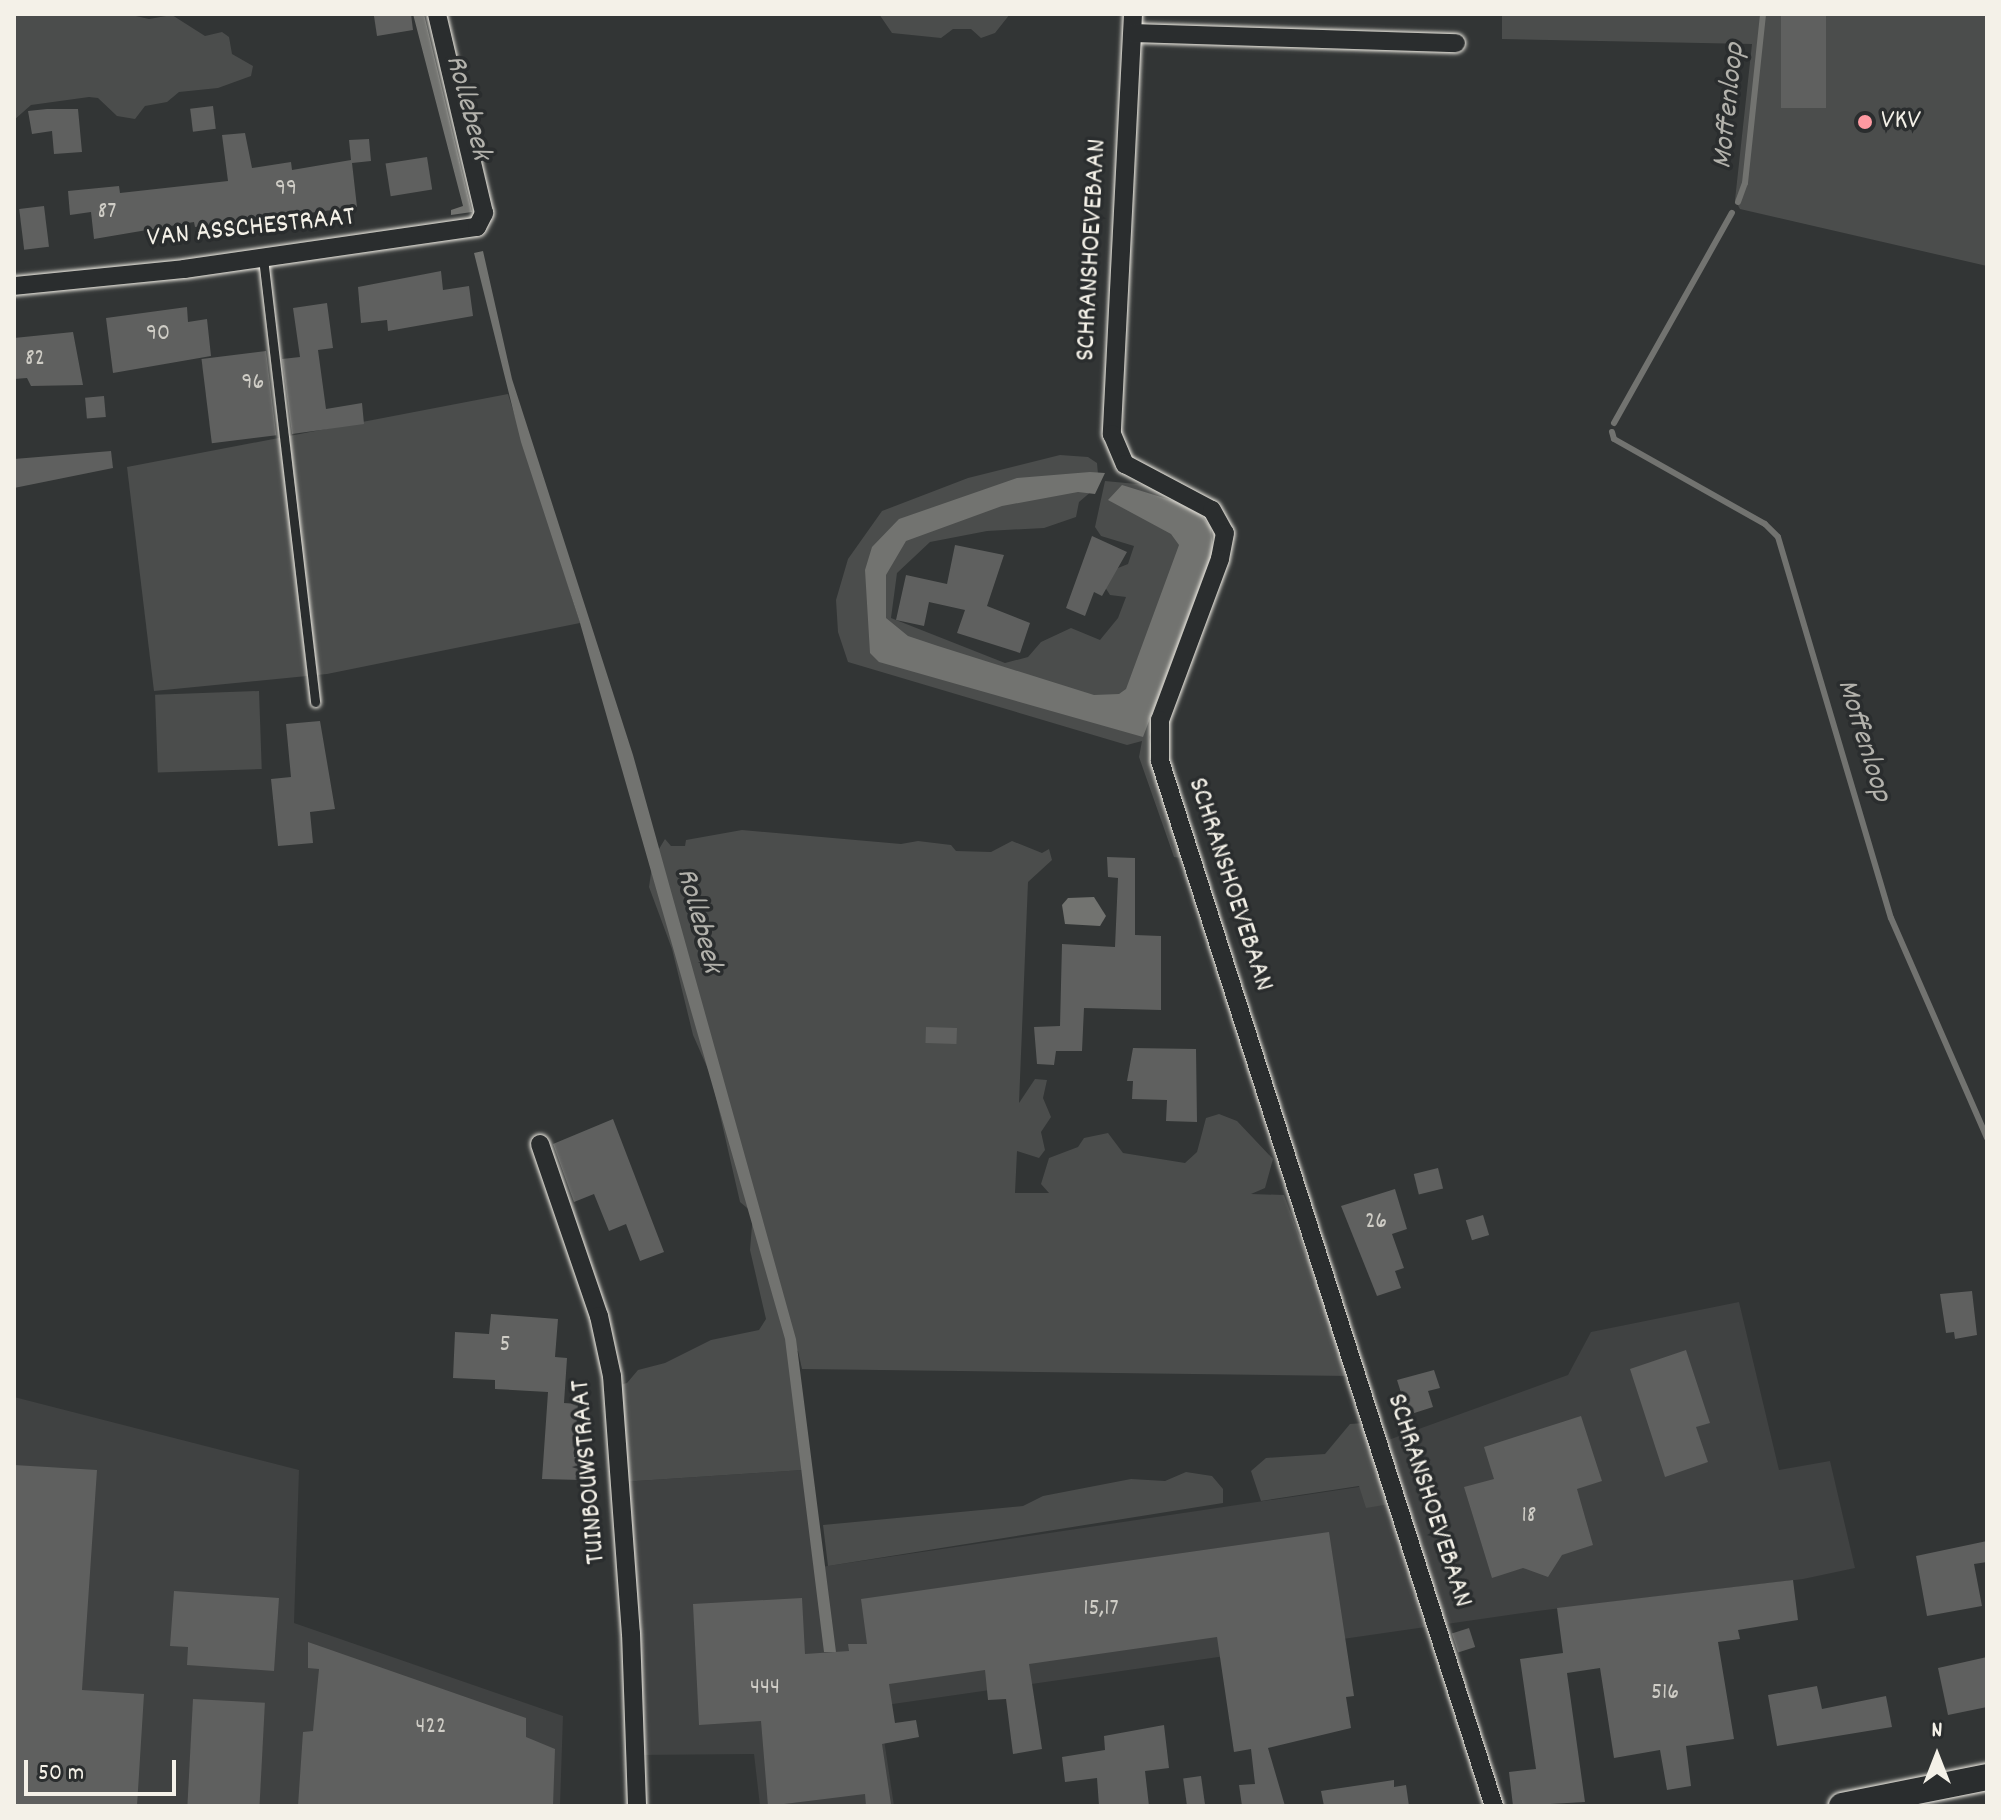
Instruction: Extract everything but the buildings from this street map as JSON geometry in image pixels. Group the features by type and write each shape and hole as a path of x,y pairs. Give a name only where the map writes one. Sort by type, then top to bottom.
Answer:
{"main road":[{"path":"1842,1806 1987,1777"}],"street":[{"name":"VAN ASSCHESTRAAT","path":"14,286 471,231 484,213 437,14"},
{"path":"1134,23 1456,43"},
{"name":"SCHRANSHOEVEBAAN","path":"1134,23 1112,434 1125,464 1212,510 1225,533 1220,559 1160,720 1158,752 1494,1806"},
{"name":"TUINBOUWSTRAAT","path":"540,1144 599,1316 612,1376 631,1633 637,1806"}],"lane":[{"path":"263,258 315,702"}],"shaded area":[{"path":"14,14 127,14 149,19 172,15 205,36 222,32 229,37 232,54 253,66 251,76 218,88 179,92 167,102 145,106 135,119 117,116 98,98 89,97 31,105 14,120"},
{"path":"413,14 424,14 472,212 451,215 451,210 463,206"},
{"path":"879,14 1010,14 995,33 981,38 971,29 953,29 941,38 892,33"},
{"name":"VKV","path":"1502,14 1987,14 1987,266 1740,209 1735,200 1752,44 1502,39"},
{"path":"483,251 512,379 633,755 796,1339 836,1652 824,1652 785,1339 580,623 521,442 474,253"},
{"path":"508,394 580,623 327,674 154,691 127,467"},
{"path":"1060,455 1088,457 1097,463 1099,485 1079,502 1076,517 1044,528 987,531 930,542 897,573 891,618 1005,663 1028,657 1041,642 1071,628 1100,640 1118,618 1126,597 1110,595 1098,576 1128,564 1134,546 1101,536 1095,527 1105,481 1147,485 1208,517 1215,531 1208,584 1149,737 1182,858 1174,857 1139,757 1142,741 1127,745 848,662 838,632 836,600 848,559 882,511 968,478"},
{"path":"1105,473 1095,494 1078,492 1002,506 906,541 886,575 886,618 908,636 938,646 1094,695 1119,694 1126,689 1179,545 1171,534 1108,500 1122,485 1174,501 1201,515 1211,528 1213,551 1143,737 879,662 870,653 865,570 872,547 899,519 1017,478"},
{"path":"259,691 262,769 158,773 155,695"},
{"path":"742,830 901,844 918,841 951,845 956,851 991,852 1012,841 1042,853 1049,849 1052,860 1028,882 1019,1103 1035,1079 1047,1080 1043,1098 1051,1117 1041,1132 1045,1150 1039,1158 1017,1151 1015,1193 1049,1193 1041,1184 1049,1158 1078,1147 1084,1138 1108,1133 1123,1153 1185,1163 1197,1152 1206,1118 1219,1114 1237,1121 1273,1159 1265,1188 1251,1194 1284,1195 1351,1376 802,1369 798,1351 787,1349 803,1470 621,1482 613,1387 627,1383 638,1370 665,1363 711,1340 759,1330 766,1319 750,1250 753,1213 740,1202 711,1076 693,1035 672,949 649,887 653,859 665,839 671,846 685,846 686,840"},
{"path":"1094,897 1106,916 1100,926 1065,924 1062,905 1068,898"},
{"path":"1739,1302 1779,1470 1830,1461 1855,1568 1803,1579 1537,1611 879,1706 894,1806 760,1806 754,1754 635,1755 621,1482 803,1470 814,1568 1392,1482 1380,1443 1568,1375 1591,1332"},
{"path":"14,1397 299,1470 294,1623 563,1716 560,1806 14,1806"},
{"path":"1364,1423 1390,1504 1366,1508 1359,1486 1261,1501 1251,1471 1266,1458 1325,1454 1350,1424"},
{"path":"1186,1472 1212,1476 1223,1489 1223,1503 828,1566 823,1525 1023,1506 1043,1496 1131,1479 1165,1481"}],"waterway":[{"name":"Moffenloop","path":"1738,202 1745,183 1763,14"},
{"name":"Moffenloop","path":"1614,423 1732,213"},
{"name":"Moffenloop","path":"1612,432 1614,439 1765,524 1778,537 1891,918 1987,1138"}],"place":[{"name":"VKV","path":"1865,122"}],"water label":[{"name":"Rollebeek","path":"466,108"},
{"name":"Rollebeek","path":"697,921"}]}
